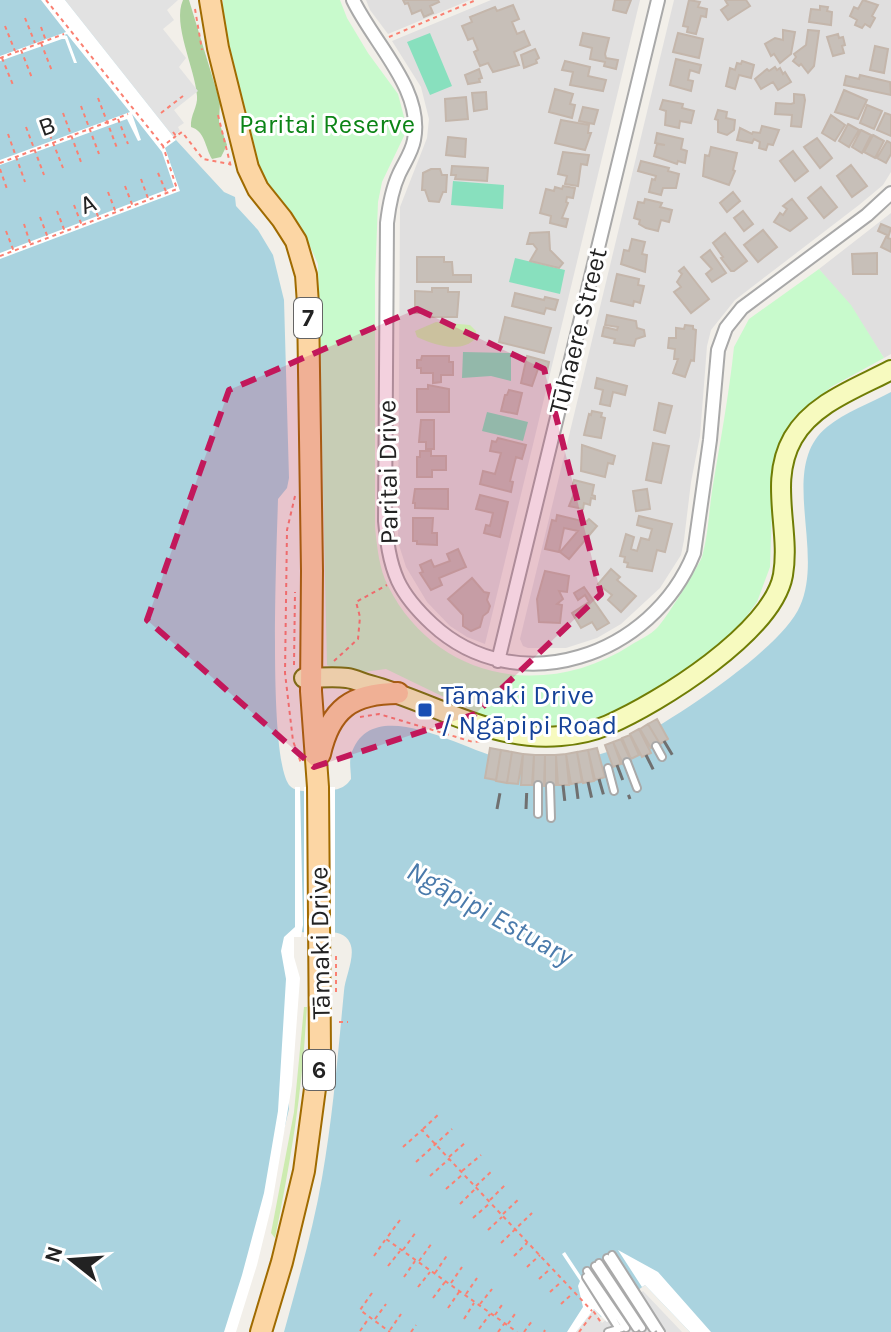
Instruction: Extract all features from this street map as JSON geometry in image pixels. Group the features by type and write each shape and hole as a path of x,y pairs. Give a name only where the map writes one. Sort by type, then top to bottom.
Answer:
{"main road":[{"name":"Tāmaki Drive","path":"210,0 236,166 254,182 296,241 306,275 313,678 310,768 318,787 320,1051 307,1156 289,1235 261,1332"},
{"path":"313,678 347,678 398,693 492,729 525,736 556,737 605,727 707,667 750,630 777,595 785,563 781,470 795,434 821,408 891,370"},
{"name":"6","path":"310,768 326,730 340,710 367,695 398,693"}],"street":[{"name":"Paritai Drive","path":"353,0 376,42 405,83 415,112 413,144 394,186 387,223 385,521 391,562 407,597 427,620 453,642 473,653 498,661 533,664 584,656 622,637 658,610 689,566 694,553 710,440 718,350 726,328 742,308 867,215 891,193"},
{"name":"Tūhaere Street","path":"498,661 658,0"}],"lane":[{"path":"656,746 662,757"},
{"path":"627,762 637,788"},
{"path":"608,768 614,791"},
{"path":"538,785 538,814"},
{"path":"550,786 551,818"},
{"path":"609,1257 657,1331"},
{"path":"597,1265 639,1328"},
{"path":"586,1272 622,1328"},
{"path":"608,1332 622,1328 657,1331"}],"path":[{"path":"46,0 163,146 182,132 203,159 236,166"},
{"path":"195,0 204,60"},
{"path":"376,42 476,0"},
{"path":"25,18 35,45"},
{"path":"5,26 16,52"},
{"path":"41,27 46,41"},
{"path":"13,85 1,58 71,31"},
{"path":"41,43 52,71"},
{"path":"21,50 32,78"},
{"path":"161,113 183,96"},
{"path":"98,98 117,148"},
{"path":"81,106 99,154"},
{"path":"217,109 236,166"},
{"name":"B","path":"0,163 135,112"},
{"path":"63,113 81,162"},
{"path":"118,119 128,144"},
{"path":"44,120 63,168"},
{"path":"26,127 44,175"},
{"path":"173,132 176,136"},
{"path":"8,134 25,182"},
{"name":"A","path":"0,256 177,189 163,146"},
{"path":"0,169 7,189"},
{"path":"158,173 167,194"},
{"path":"141,179 149,201"},
{"path":"125,186 133,207"},
{"path":"108,192 116,213"},
{"path":"91,198 99,220"},
{"path":"74,205 82,226"},
{"path":"57,211 65,233"},
{"path":"40,217 49,239"},
{"path":"24,224 31,246"},
{"path":"6,231 14,252"},
{"path":"295,487 287,530 285,673 293,741 310,768"},
{"path":"313,678 358,639 360,617 356,602 389,584"},
{"path":"357,718 379,714 473,742 490,741"},
{"path":"339,1022 348,1022"},
{"path":"403,1147 439,1114"},
{"path":"416,1162 452,1129"},
{"path":"422,1130 592,1311"},
{"path":"430,1176 466,1142"},
{"path":"446,1189 481,1155"},
{"path":"460,1204 493,1170"},
{"path":"473,1218 506,1184"},
{"path":"488,1230 520,1198"},
{"path":"501,1243 532,1213"},
{"path":"374,1256 400,1220"},
{"path":"388,1266 416,1232"},
{"path":"386,1239 517,1332"},
{"path":"404,1277 432,1243"},
{"path":"514,1256 528,1243"},
{"path":"435,1274 448,1254"},
{"path":"527,1267 540,1255"},
{"path":"450,1284 462,1267"},
{"path":"539,1279 551,1268"},
{"path":"418,1287 430,1271"},
{"path":"465,1295 477,1278"},
{"path":"550,1292 562,1280"},
{"path":"433,1298 446,1281"},
{"path":"480,1305 492,1289"},
{"path":"448,1308 460,1291"},
{"path":"561,1304 574,1292"},
{"path":"372,1293 360,1310 390,1332 401,1314"},
{"path":"464,1319 475,1302"},
{"path":"479,1329 504,1302"},
{"path":"360,1331 386,1304"},
{"path":"498,1332 517,1311"},
{"path":"579,1332 594,1312 608,1332"},
{"path":"524,1332 532,1321"},
{"path":"411,1332 416,1325"},
{"path":"380,1332 384,1327"}],"highlighted area":[{"path":"417,309 544,369 601,594 475,714 314,767 147,620 229,390"}],"shaded area":[{"path":"51,0 178,0 167,10 174,20 163,29 186,58 179,67 198,91 174,110 184,123 178,127 180,131 164,143"},
{"path":"366,0 470,0 388,34"},
{"path":"491,0 640,0 485,644 450,626 427,602 406,567 398,542 400,207 427,138 429,119 421,87 392,41"},
{"path":"674,0 891,0 891,172 883,185 859,205 735,300 711,330 700,436 684,540 681,555 660,588 621,624 597,638 566,648 528,648 523,646 520,639"},
{"path":"891,213 891,354 884,358 853,311 819,269"},
{"path":"643,1291 682,1332 577,1332 594,1309 602,1323"}],"green space":[{"path":"183,0 189,0 220,102 219,122 227,145 221,157 212,159 202,136 191,127 197,96 180,21"},
{"name":"Paritai Reserve","path":"223,0 340,0 368,53 398,94 404,117 404,136 382,182 378,202 375,527 385,579 409,618 434,643 464,661 496,672 529,676 564,672 598,662 657,628 702,557 734,347 749,319 819,269 851,305 884,358 831,387 785,431 773,477 770,567 757,602 732,636 696,664 631,705 588,722 532,728 483,716 386,669 348,674 327,665 318,264 301,226 268,187 258,163 223,24"},
{"path":"430,33 452,86 430,95 407,42"},
{"path":"453,181 504,185 503,209 451,205"},
{"path":"515,258 565,270 560,294 509,282"},
{"path":"436,322 470,325 476,331 476,338 456,347 417,337 415,331"},
{"path":"463,352 511,353 511,381 491,376 462,378"},
{"path":"487,412 528,422 523,441 482,431"},
{"path":"304,1007 307,1007 298,1102 275,1238 271,1233 294,1112"}],"water":[{"name":"Ngāpipi Estuary","path":"0,0 65,0 176,140 224,192 235,197 236,206 258,230 273,255 284,300 289,478 287,488 278,499 276,696 283,768 290,786 296,790 329,790 345,786 351,779 351,755 362,736 378,727 399,726 422,730 507,760 552,762 613,750 695,702 771,643 800,606 808,560 804,487 806,464 813,444 834,422 891,392 891,1332 690,1332 645,1285 601,1317 594,1309 576,1332 284,1332 322,1178 344,991 352,954 350,943 341,934 300,932 294,933 288,951 289,1109 235,1332 0,1332"}],"pier":[{"path":"41,0 65,0 176,140 165,148 180,191 0,259 0,253 174,187 162,152 132,114 141,140 138,141 127,119 0,165 0,160 130,112 67,34 64,35 77,63 74,63 65,39 0,61 0,56 66,32"},
{"path":"295,787 300,787 303,925 301,937 294,937 294,957 300,978 292,1085 272,1204 257,1265 236,1332 224,1332 264,1193 278,1111 286,979 281,951 284,937 295,927"},
{"path":"304,787 335,787 335,937 304,937"},
{"path":"618,1250 658,1272 711,1332 690,1332 645,1285 642,1287"},
{"path":"565,1252 610,1320 607,1322 594,1309 576,1332 567,1332 583,1307 578,1286 580,1281 562,1254"}],"building":[{"path":"403,0 439,2 430,6 433,13 424,17 421,10 412,14 408,3 405,4"},
{"path":"615,0 631,0 626,13 613,10"},
{"path":"689,0 700,2 698,7 707,9 706,17 701,16 696,34 687,32 688,27 683,26"},
{"path":"725,0 746,0 750,6 728,20 721,10 728,5"},
{"path":"863,0 878,5 870,27 865,24 862,28 855,25 857,20 850,16 854,7 858,9"},
{"path":"513,5 519,19 512,22 517,34 524,31 530,45 514,52 519,65 493,72 488,63 480,66 474,52 478,50 473,38 468,40 462,26 472,22 470,17 495,7 497,11"},
{"path":"820,6 828,7 827,11 832,12 831,25 809,22 811,9 820,10"},
{"path":"783,30 795,32 791,54 780,63 774,54 771,56 765,44 775,38 783,40"},
{"path":"808,30 819,31 814,66 808,73 801,64 799,66 793,61 796,57 794,54 806,45"},
{"path":"583,33 609,38 605,54 606,58 618,60 616,69 604,66 605,62 590,59 592,48 580,45"},
{"path":"678,33 703,39 699,58 673,52"},
{"path":"838,34 839,38 843,37 844,53 833,56 827,37"},
{"path":"875,46 888,49 884,73 870,70"},
{"path":"535,49 539,58 537,63 524,68 521,55"},
{"path":"676,59 701,65 699,73 690,70 688,80 693,81 691,91 670,85"},
{"path":"565,61 590,67 588,76 606,80 603,91 570,85 573,72 562,70"},
{"path":"742,61 754,65 751,78 739,75 735,89 726,86 730,68 735,70 737,63 741,64"},
{"path":"775,67 777,70 780,68 783,74 785,72 791,82 778,90 773,82 761,89 755,79 767,69 769,71"},
{"path":"479,69 480,82 468,84 465,75"},
{"path":"860,75 890,82 891,95 844,85 846,76 859,79"},
{"path":"555,89 573,94 570,104 575,105 572,118 549,112"},
{"path":"844,90 867,100 858,119 835,112"},
{"path":"486,92 487,109 474,111 472,93"},
{"path":"794,94 804,95 801,127 791,126 792,115 775,114 776,103 794,103"},
{"path":"466,97 468,119 446,121 445,99"},
{"path":"663,100 683,104 682,108 694,111 691,123 680,121 679,128 665,125 666,111 660,109"},
{"path":"867,105 882,111 874,129 860,123"},
{"path":"583,107 598,110 594,124 579,121"},
{"path":"718,110 727,112 726,118 735,120 734,130 727,135 718,132 718,120 715,119"},
{"path":"885,113 891,115 891,136 877,130"},
{"path":"831,115 845,125 835,141 822,133"},
{"path":"561,120 589,125 588,133 591,133 585,150 555,143"},
{"path":"848,124 859,130 849,147 839,141"},
{"path":"762,126 779,130 773,145 768,144 766,150 759,148 760,142 754,139 752,143 737,140 740,128 752,134 760,133"},
{"path":"861,130 871,135 862,153 852,147"},
{"path":"657,133 683,139 681,149 687,151 685,163 678,161 677,164 654,156 657,144 665,145 655,143"},
{"path":"873,135 884,141 875,158 864,152"},
{"path":"448,137 466,139 465,157 446,155"},
{"path":"817,138 832,158 820,168 804,147"},
{"path":"887,141 891,143 891,154 886,163 877,158"},
{"path":"711,147 737,153 735,171 729,185 703,176 705,155 709,156"},
{"path":"793,151 808,171 795,181 780,161"},
{"path":"563,152 589,155 587,165 581,164 578,186 565,184 567,176 558,174"},
{"path":"641,161 669,168 668,171 679,174 676,188 663,188 661,195 649,192 652,179 655,180 656,176 638,171"},
{"path":"851,165 867,186 852,197 837,176"},
{"path":"452,166 488,168 487,181 455,179 456,175 451,175"},
{"path":"440,169 442,175 447,175 446,192 443,192 439,202 429,201 425,190 422,190 423,173"},
{"path":"563,186 575,188 573,198 567,197 562,218 568,219 566,227 550,223 551,216 540,213 546,189 554,191 555,187 562,189"},
{"path":"821,187 837,207 824,218 808,198"},
{"path":"733,192 740,201 727,212 720,203"},
{"path":"645,199 662,203 660,207 672,210 669,222 661,220 658,231 646,228 634,218 638,202 644,203"},
{"path":"792,199 807,218 790,231 774,222 787,209 783,206"},
{"path":"743,211 753,224 744,231 734,218"},
{"path":"881,224 891,228 888,238 891,239 891,252 881,247 887,235 878,231"},
{"path":"763,230 777,247 758,262 744,245"},
{"path":"549,232 550,250 563,263 559,268 530,261 537,249 533,244 527,244 530,233"},
{"path":"725,233 747,261 734,271 721,258 713,243"},
{"path":"632,239 645,242 642,254 647,255 645,272 621,264 624,250 629,251"},
{"path":"710,250 726,273 712,282 706,274 712,269 701,257"},
{"path":"877,253 877,274 853,274 852,254"},
{"path":"417,257 444,257 444,262 452,262 453,275 471,275 471,282 417,282"},
{"path":"684,267 709,299 691,313 674,292 681,287 677,282 682,274 679,271"},
{"path":"617,274 639,279 638,285 644,286 640,303 634,301 633,306 611,301"},
{"path":"432,288 459,292 457,317 431,317 431,313 415,313 415,291 432,292"},
{"path":"515,293 558,300 555,310 546,308 544,314 512,306"},
{"path":"607,315 636,321 637,328 644,330 645,336 636,339 634,346 614,343 615,339 602,336 604,327 617,330 618,327 605,325"},
{"path":"505,317 551,328 544,353 499,342"},
{"path":"685,325 693,326 696,330 694,361 691,360 685,377 673,373 678,359 674,359 675,349 668,348 669,338 676,338 676,328 684,329"},
{"path":"422,356 449,356 449,362 453,362 453,375 441,375 441,382 433,383 433,373 421,373 421,368 417,368 417,360 421,360"},
{"path":"527,356 549,362 547,371 538,369 532,386 521,383"},
{"path":"597,378 627,386 625,395 613,392 610,406 600,404 603,390 595,388"},
{"path":"428,385 449,389 449,412 417,412 417,389 428,389"},
{"path":"509,390 522,393 517,414 501,411"},
{"path":"659,403 672,406 665,433 654,430"},
{"path":"592,411 602,413 601,417 605,418 601,438 584,435"},
{"path":"421,420 434,420 434,449 426,449 426,442 419,442"},
{"path":"498,438 526,445 522,459 516,457 510,481 513,482 511,492 480,484 483,471 495,474 501,453 490,451 492,441 496,442"},
{"path":"653,443 669,446 661,483 646,480"},
{"path":"582,445 615,456 613,464 608,463 605,477 581,471"},
{"path":"420,451 431,451 431,456 446,456 446,470 432,470 432,477 417,477"},
{"path":"574,480 594,485 592,495 595,499 591,498 590,505 584,503 583,509 569,506 576,489 572,488"},
{"path":"415,489 448,489 448,509 415,508"},
{"path":"647,489 650,509 636,511 633,491"},
{"path":"480,495 508,502 500,537 484,533 486,525 490,526 493,513 476,509"},
{"path":"557,515 586,522 589,519 597,526 569,559 560,552 578,531 564,528 559,552 545,549 552,520 556,521"},
{"path":"639,516 672,524 665,552 657,550 652,571 627,567 625,557 620,556 626,534 634,537 631,549 637,551 641,538 649,540 652,529 637,525"},
{"path":"413,518 433,518 432,533 437,533 437,545 413,541"},
{"path":"458,549 466,567 439,578 442,585 431,590 420,573 423,572 420,565 431,560 434,567 450,561 447,554"},
{"path":"611,569 620,577 617,580 636,596 621,612 608,600 612,595 598,584"},
{"path":"545,571 569,576 567,592 559,591 563,599 557,604 562,605 560,623 539,622 537,599"},
{"path":"472,578 484,592 489,593 487,600 490,606 480,627 471,631 463,626 463,615 448,599"},
{"path":"584,587 609,623 597,630 592,622 581,628 572,613 589,602 585,595 578,600 574,593"},
{"path":"657,719 668,739 660,744 648,724"},
{"path":"648,724 660,744 651,748 640,729"},
{"path":"639,729 651,753 642,757 630,734"},
{"path":"630,735 639,755 631,759 622,738"},
{"path":"621,739 631,761 623,764 613,742"},
{"path":"613,742 621,764 613,767 605,745"},
{"path":"490,748 501,750 496,780 485,778"},
{"path":"597,748 605,777 595,780 588,750"},
{"path":"501,750 512,752 507,783 496,781"},
{"path":"588,750 594,781 583,783 577,752"},
{"path":"512,752 523,754 518,784 507,783"},
{"path":"577,752 582,782 571,784 566,754"},
{"path":"523,754 534,755 532,785 521,785"},
{"path":"566,754 569,785 558,785 556,755"},
{"path":"534,755 545,755 544,786 533,785"},
{"path":"545,755 556,755 556,785 545,786"}],"railway":[{"path":"664,741 676,761"},
{"path":"646,755 659,781"},
{"path":"617,765 630,799"},
{"path":"599,779 605,800"},
{"path":"497,809 502,782"},
{"path":"588,782 593,804"},
{"path":"576,783 579,807"},
{"path":"526,809 527,785"},
{"path":"563,785 566,812"}],"place":[{"name":"Tāmaki Drive / Ngāpipi Road","path":"425,710"}]}
